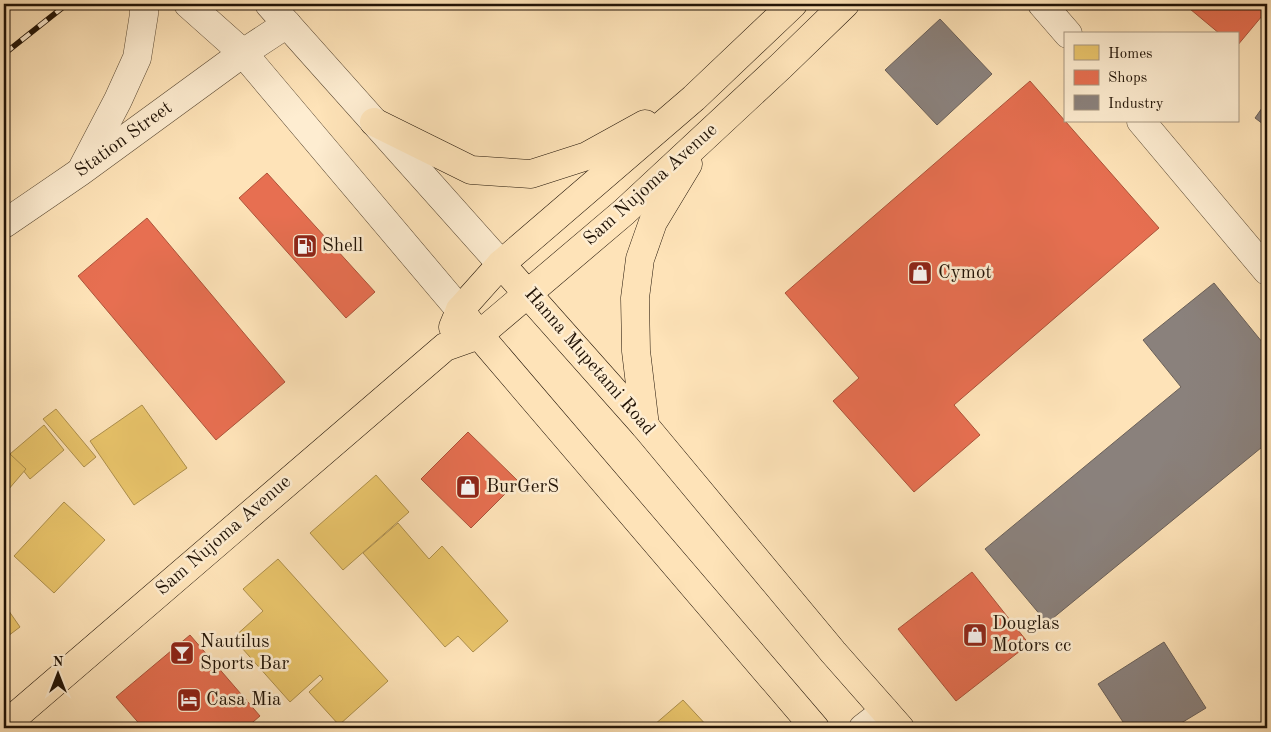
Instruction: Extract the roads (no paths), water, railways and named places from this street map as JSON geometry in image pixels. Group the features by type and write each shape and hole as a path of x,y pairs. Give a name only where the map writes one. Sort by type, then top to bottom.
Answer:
{"main road":[{"name":"Sam Nujoma Avenue","path":"445,347 460,310 501,264 694,98 793,4"},
{"name":"Sam Nujoma Avenue","path":"4,726 445,347 479,335 624,212 845,4"},
{"path":"374,122 471,170 531,174 587,156 694,98"},
{"path":"645,426 636,351 635,298 640,259 653,222 706,135"},
{"name":"Hanna Mupetami Road","path":"501,264 645,426 892,720"},
{"path":"460,310 479,335 815,728"}],"street":[{"path":"80,172 118,100 137,58 144,4"},
{"path":"188,4 243,53 460,310"},
{"name":"Hanna Mupetami Road","path":"269,4 501,264"},
{"path":"1042,4 1066,32"},
{"name":"Station Street","path":"4,224 80,172 243,53 287,24"},
{"path":"1142,122 1267,271"},
{"path":"863,728 892,720"}],"railway":[{"path":"4,54 67,4"}],"place":[{"name":"Shell","path":"305,246"},
{"name":"Cymot","path":"920,273"},
{"name":"BurGerS","path":"468,487"},
{"name":"Douglas Motors cc","path":"975,635"},
{"name":"Nautilus Sports Bar","path":"182,653"},
{"name":"Casa Mia","path":"189,700"}]}
